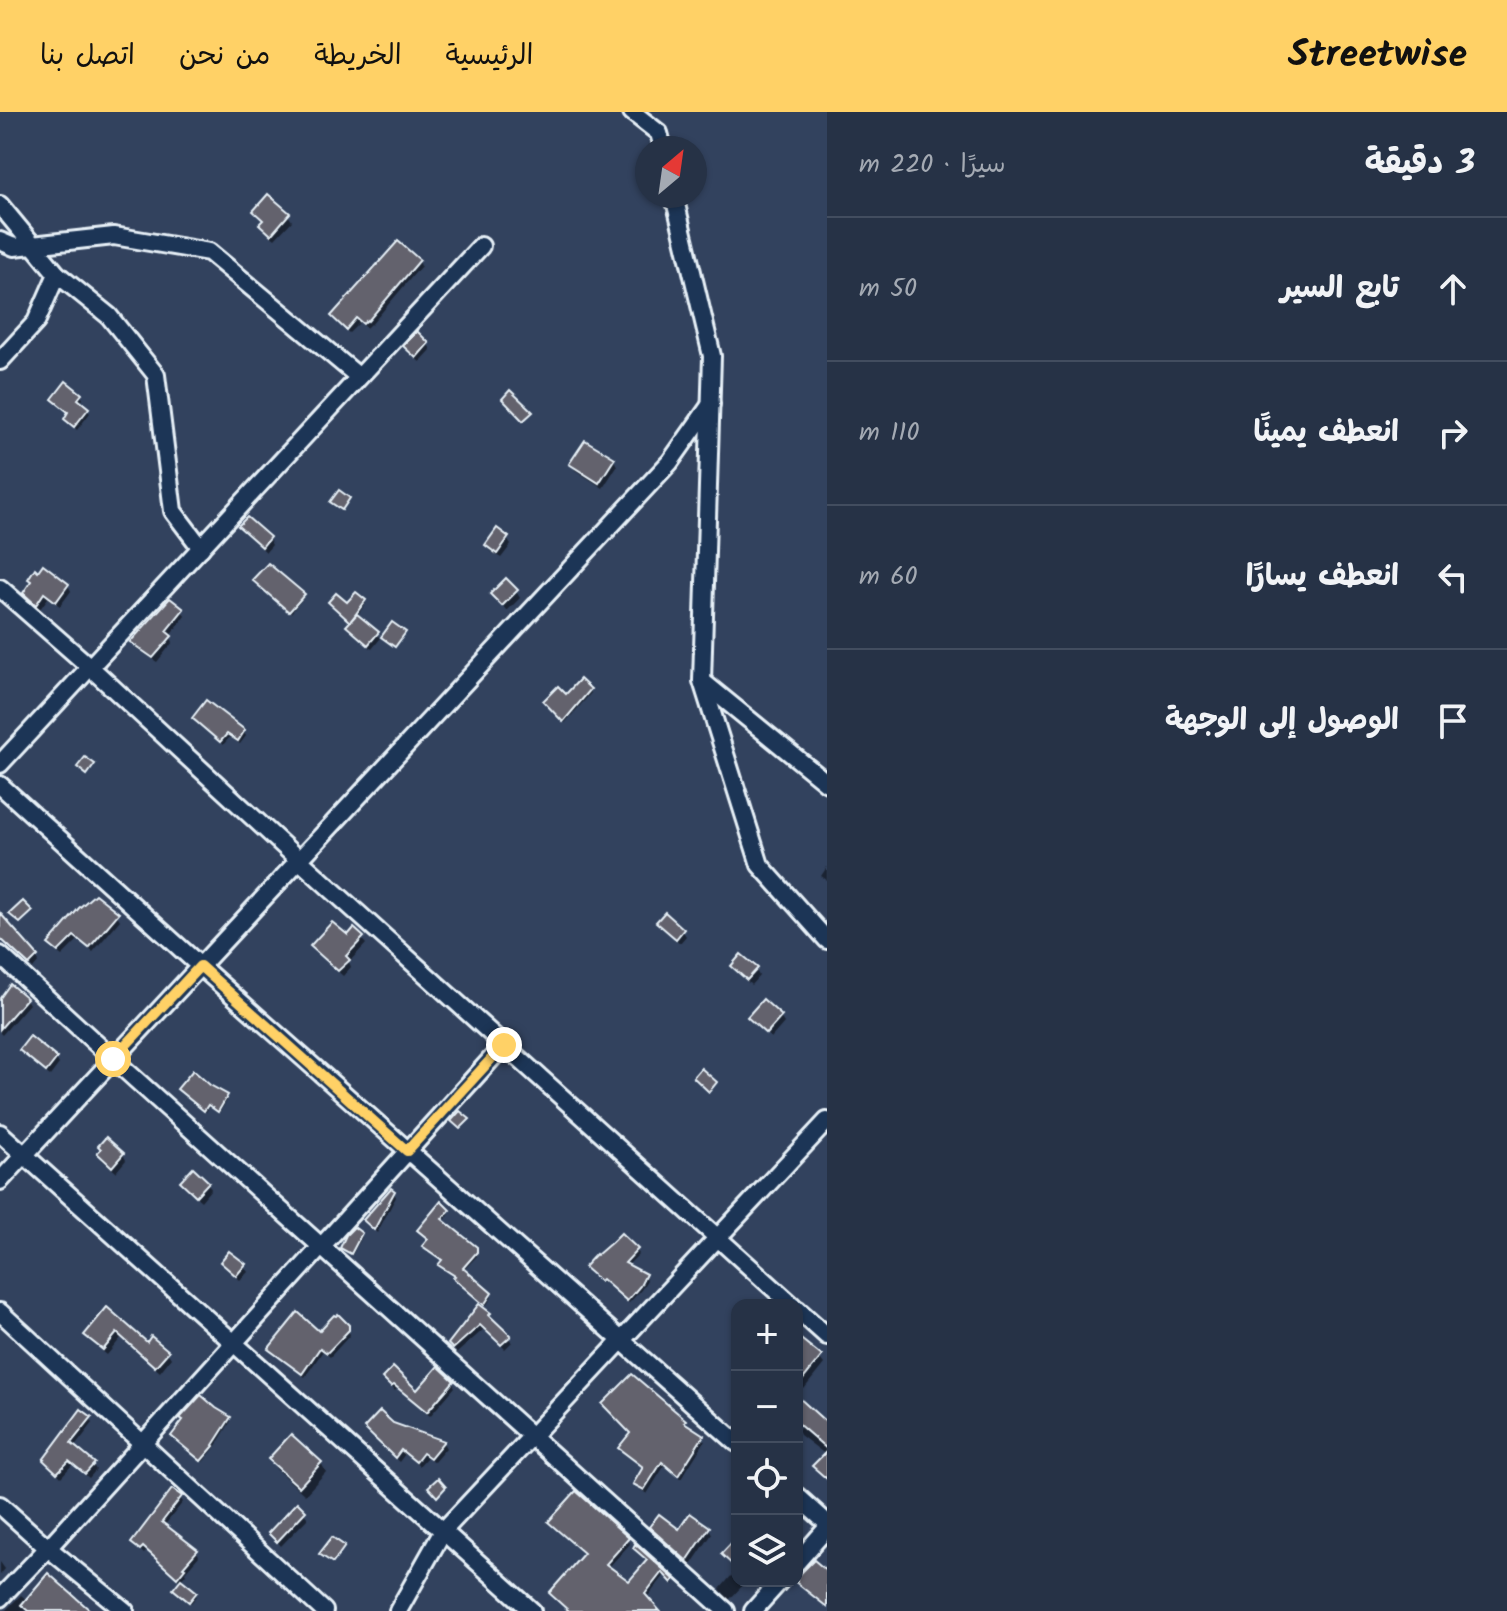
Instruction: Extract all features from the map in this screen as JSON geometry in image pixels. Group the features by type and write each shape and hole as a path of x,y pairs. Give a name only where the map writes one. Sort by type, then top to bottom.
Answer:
{"street":[{"path":"632,112 660,136"},
{"path":"0,205 57,274 109,316 156,375 173,511 201,548"},
{"path":"677,208 712,356 702,681 760,865 827,940"},
{"path":"0,241 14,247 114,236 209,252 359,377"},
{"path":"0,764 481,246"},
{"path":"0,361 36,322 57,274"},
{"path":"0,1181 670,462 711,404"},
{"path":"0,588 785,1299"},
{"path":"702,681 827,783"},
{"path":"0,785 731,1438"},
{"path":"0,955 726,1611"},
{"path":"0,1598 504,1045"},
{"path":"398,1611 443,1531 827,1121"},
{"path":"0,1133 532,1611"},
{"path":"0,1312 324,1611"},
{"path":"803,1314 827,1336"},
{"path":"803,1502 827,1526 803,1555"},
{"path":"0,1505 125,1611"},
{"path":"753,1611 775,1587"}],"building":[{"path":"268,194 290,213 271,235 259,224 263,220 253,211"},
{"path":"398,241 420,260 368,321 363,324 356,318 346,330 331,316"},
{"path":"417,331 429,343 416,358 403,346"},
{"path":"66,381 82,394 78,399 89,408 74,427 64,419 68,412 52,399"},
{"path":"510,390 533,412 523,421 502,399"},
{"path":"585,440 615,458 599,483 569,464"},
{"path":"339,490 350,498 342,510 330,502"},
{"path":"247,517 270,537 262,547 238,526"},
{"path":"497,528 509,537 497,554 485,545"},
{"path":"268,563 305,594 289,612 252,580"},
{"path":"43,564 69,584 56,602 44,593 36,605 23,593 35,568 38,571"},
{"path":"506,578 518,590 502,606 490,594"},
{"path":"356,592 366,600 350,622 328,602 336,593 347,602"},
{"path":"170,598 184,609 166,631 172,636 153,658 130,642"},
{"path":"357,614 379,632 368,645 346,626"},
{"path":"392,622 406,632 395,647 381,637"},
{"path":"580,679 591,689 563,722 543,701 558,686 566,694"},
{"path":"206,700 245,730 238,741 227,734 220,742 192,718"},
{"path":"85,757 95,764 87,775 77,767"},
{"path":"95,894 119,913 89,948 74,936 58,952 48,944"},
{"path":"23,901 33,911 20,923 9,914"},
{"path":"665,912 684,929 676,939 656,922"},
{"path":"0,913 38,956 29,965 0,938"},
{"path":"332,922 348,935 354,928 364,937 346,956 350,960 338,971 310,946"},
{"path":"741,954 758,968 747,980 731,966"},
{"path":"10,984 27,998 0,1029 0,998"},
{"path":"763,999 782,1016 766,1034 747,1017"},
{"path":"30,1036 57,1058 46,1072 19,1050"},
{"path":"701,1068 717,1082 709,1092 693,1077"},
{"path":"193,1070 228,1095 218,1112 208,1105 204,1111 177,1089"},
{"path":"460,1111 470,1119 460,1129 451,1121"},
{"path":"106,1137 124,1153 112,1167 97,1153 101,1149 98,1146"},
{"path":"193,1167 209,1182 196,1196 180,1181"},
{"path":"391,1188 395,1191 374,1230 363,1220"},
{"path":"441,1201 450,1210 442,1219 477,1247 477,1252 463,1268 492,1293 484,1305 453,1278 455,1276 438,1265 442,1260 422,1246 428,1239 417,1230"},
{"path":"354,1227 362,1233 351,1254 340,1248"},
{"path":"621,1233 638,1249 625,1263 646,1274 627,1301 584,1267"},
{"path":"229,1251 246,1264 236,1276 220,1262"},
{"path":"479,1304 511,1336 501,1345 480,1325 453,1349 448,1344"},
{"path":"107,1307 147,1342 151,1336 169,1351 155,1367 117,1333 103,1350 84,1335"},
{"path":"298,1312 319,1331 338,1314 349,1325 349,1330 327,1353 320,1348 302,1374 268,1349"},
{"path":"803,1341 822,1356 803,1380"},
{"path":"438,1366 454,1381 427,1412 382,1378 393,1367 417,1390"},
{"path":"632,1374 686,1420 684,1422 704,1435 678,1476 662,1462 644,1490 633,1484 643,1467 618,1448 630,1433 602,1404"},
{"path":"201,1395 231,1417 201,1461 171,1436 183,1420 180,1418"},
{"path":"803,1401 827,1423 827,1449 803,1428"},
{"path":"81,1409 92,1417 71,1443 95,1463 85,1474 69,1461 57,1473 43,1460"},
{"path":"380,1411 393,1423 444,1441 430,1458 423,1453 416,1462 401,1450 395,1458 364,1428"},
{"path":"291,1434 322,1462 299,1487 268,1459"},
{"path":"827,1451 827,1479 812,1466"},
{"path":"438,1478 446,1487 437,1497 428,1487"},
{"path":"172,1489 182,1496 162,1522 198,1550 177,1578 143,1547 140,1550 131,1543"},
{"path":"576,1491 629,1538 606,1564 629,1581 647,1560 633,1548 635,1544 674,1579 672,1583 662,1572 645,1594 660,1611 569,1611 549,1593 584,1553 548,1522"},
{"path":"297,1502 306,1511 277,1542 268,1533"},
{"path":"690,1513 710,1527 687,1561 649,1527 659,1514 679,1529"},
{"path":"332,1537 345,1546 333,1563 319,1554"},
{"path":"731,1543 731,1563 721,1554"},
{"path":"814,1560 827,1571 827,1607 802,1587 803,1571"},
{"path":"48,1573 91,1611 28,1611 21,1605"},
{"path":"181,1579 197,1592 189,1602 173,1589"}],"route":[{"path":"113,1059 200,966 407,1151 504,1045"}]}
